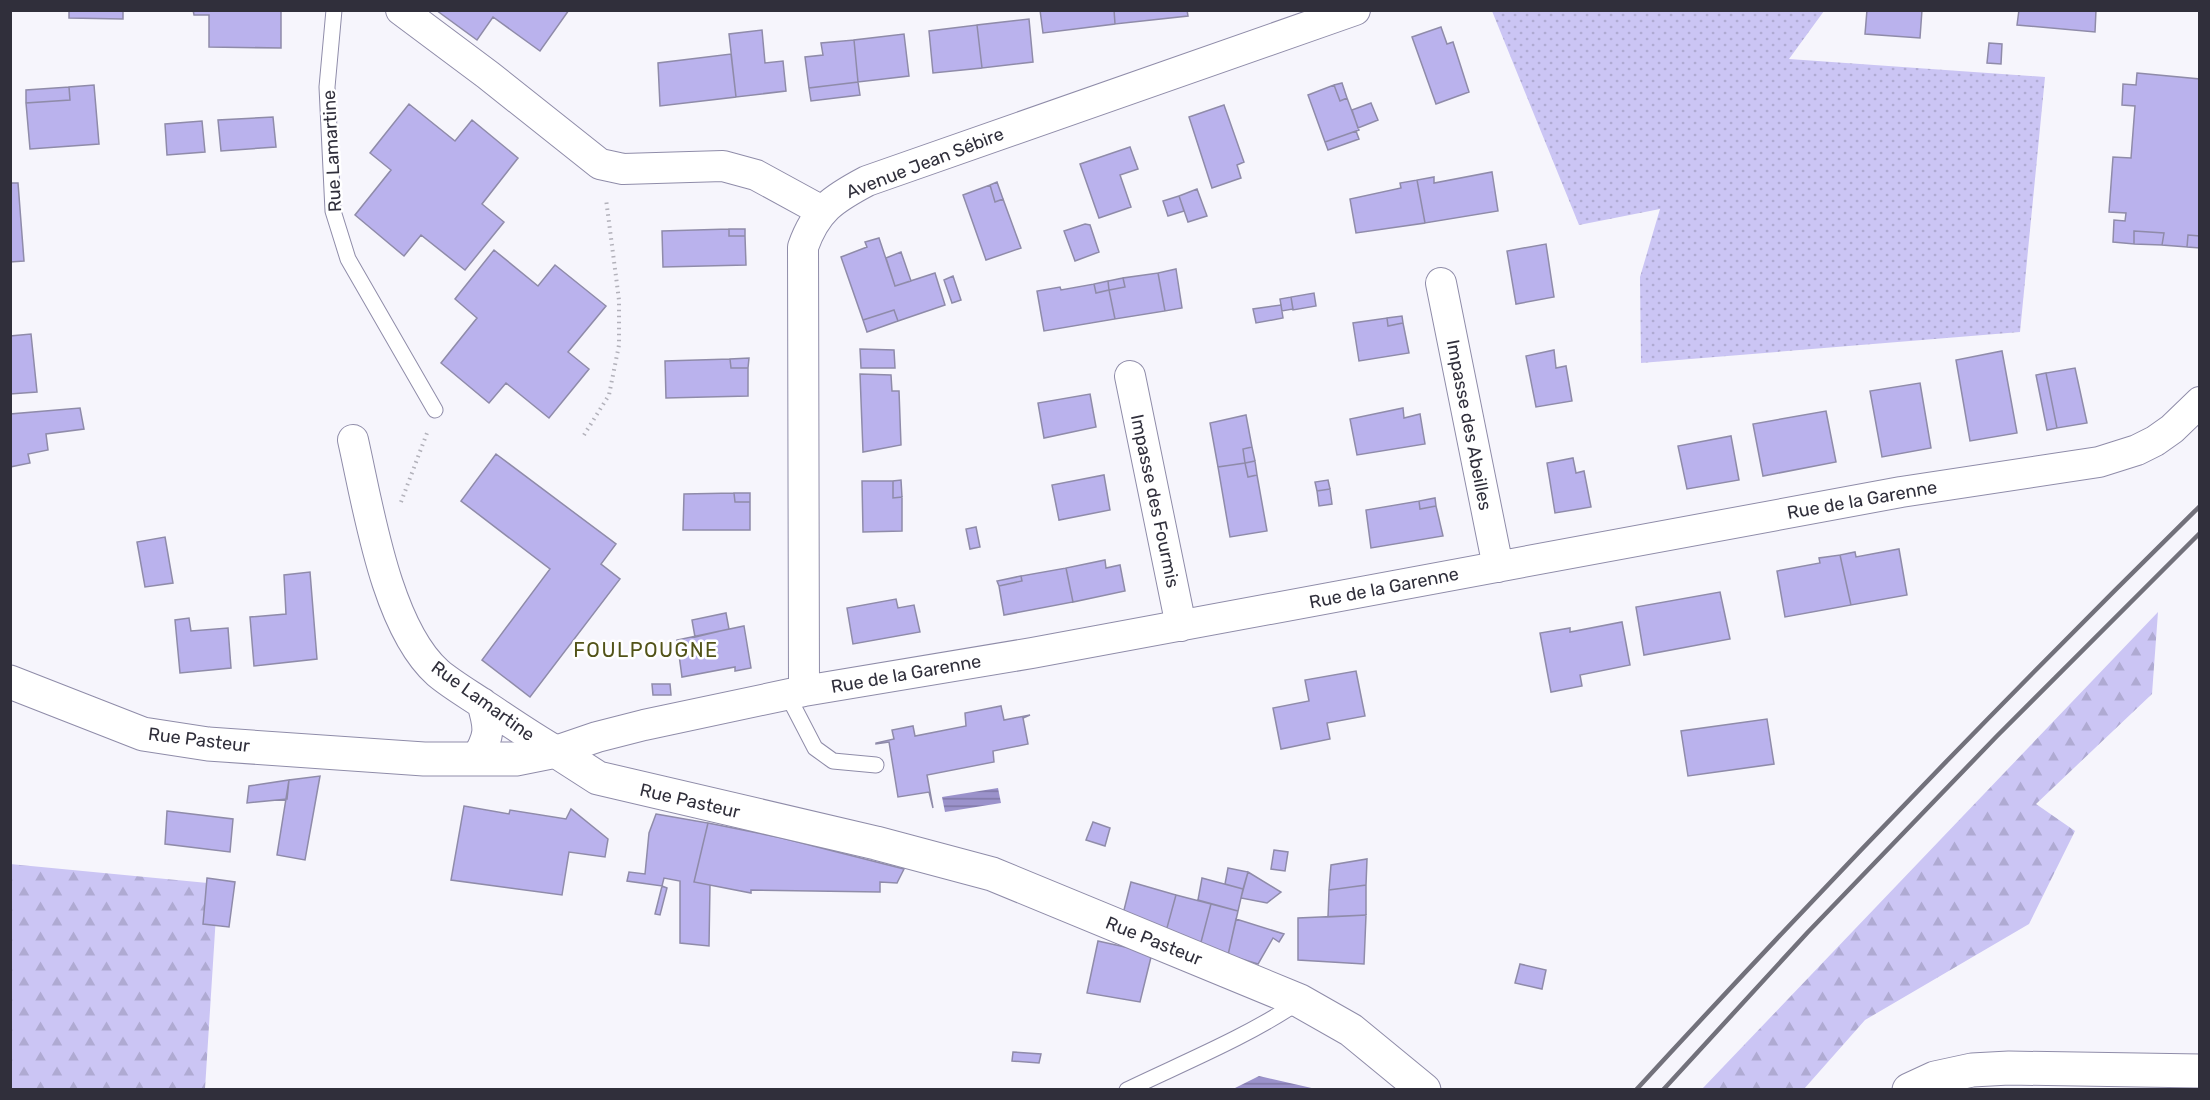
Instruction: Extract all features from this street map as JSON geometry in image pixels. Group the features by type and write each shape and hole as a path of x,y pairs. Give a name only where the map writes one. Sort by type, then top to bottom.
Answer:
{"street":[{"path":"401,10 488,75 600,164 609,168 723,166 756,175 822,211"},
{"name":"Avenue Jean Sébire","path":"796,693 803,247 810,227 822,211 835,198 867,181 1355,10"},
{"name":"Impasse des Abeilles","path":"1441,283 1498,567"},
{"name":"Impasse des Fourmis","path":"1130,376 1181,626"},
{"name":"Rue de la Garenne","path":"556,751 597,737 644,725 796,693 1181,626 1901,492 2099,462 2137,450 2155,441 2172,429 2199,402"},
{"name":"Rue Lamartine","path":"354,440 381,559 399,616 421,652 437,672 521,731 556,751"},
{"name":"Rue Pasteur","path":"10,682 143,734 208,744 362,756 476,759 516,759 556,751 586,771 607,780 876,843 992,874 1300,1001 1351,1030 1424,1089"},
{"path":"476,759 487,740 489,724 482,703"},
{"path":"1909,1089 1935,1078 1972,1070 2009,1068 2199,1071"}],"lane":[{"name":"Rue Lamartine","path":"334,10 327,87 333,211 348,259 435,410"},
{"path":"796,693 815,748 833,761 876,765"},
{"path":"1127,1089 1245,1034 1300,1001"}],"path":[{"path":"584,435 609,395 619,345 619,300 606,203 609,168"},
{"path":"400,506 435,410"}],"green space":[{"path":"1492,11 1824,11 1789,59 2045,77 2020,332 1641,363 1640,277 1660,209 1579,225"},
{"path":"2158,612 2152,694 2036,804 2075,831 2029,924 1865,1020 1804,1089 1702,1089"},
{"path":"10,864 218,884 205,1089 11,1089"}],"shaded area":[{"path":"998,788 1001,803 945,812 942,797"},
{"path":"1259,1076 1316,1089 1233,1089"}],"building":[{"path":"69,10 123,10 123,19 69,18"},
{"path":"193,10 281,10 281,48 209,47 209,15 194,15"},
{"path":"436,10 569,10 540,51 493,17 477,40"},
{"path":"1040,10 1114,10 1115,24 1043,33"},
{"path":"1114,10 1187,10 1188,16 1115,24"},
{"path":"1867,10 1922,10 1920,38 1865,34"},
{"path":"2019,10 2096,10 2095,32 2017,25"},
{"path":"1029,19 1033,62 982,68 977,25"},
{"path":"977,25 982,68 933,73 929,31"},
{"path":"1441,27 1447,44 1453,42 1469,92 1436,104 1412,37"},
{"path":"762,30 765,63 783,61 786,91 736,97 729,34"},
{"path":"904,34 909,76 858,82 854,40"},
{"path":"854,40 858,82 809,88 805,57 823,55 821,43"},
{"path":"1989,43 2002,44 2001,64 1987,63"},
{"path":"731,54 736,97 660,106 658,63"},
{"path":"2137,73 2200,79 2200,236 2188,235 2187,247 2162,245 2164,233 2134,231 2134,244 2113,242 2114,220 2125,221 2126,213 2109,212 2113,157 2131,158 2135,106 2122,105 2123,84 2136,85"},
{"path":"858,82 860,95 811,101 809,88"},
{"path":"1342,83 1347,98 1340,101 1334,85"},
{"path":"94,85 99,144 30,149 26,103 70,100 69,87"},
{"path":"1334,85 1340,101 1347,98 1359,130 1325,142 1308,95"},
{"path":"69,87 70,100 26,103 26,90"},
{"path":"1371,103 1378,120 1358,128 1352,110"},
{"path":"409,104 455,141 472,120 518,158 482,204 504,222 465,270 421,235 404,256 355,215 391,170 370,153"},
{"path":"1224,105 1244,162 1237,165 1241,178 1212,188 1189,117"},
{"path":"273,117 276,147 221,151 218,120"},
{"path":"202,121 205,152 167,155 165,124"},
{"path":"1356,131 1359,139 1328,150 1325,142"},
{"path":"1130,147 1138,169 1120,175 1131,207 1099,218 1080,164"},
{"path":"1492,172 1498,211 1425,223 1417,180 1434,177 1434,183"},
{"path":"1417,180 1425,223 1356,233 1350,199 1401,188 1400,183"},
{"path":"997,182 1003,199 995,202 990,185"},
{"path":"10,183 18,183 24,261 10,262"},
{"path":"990,185 995,202 1003,199 1021,248 986,260 963,195"},
{"path":"1197,189 1207,216 1188,222 1179,196"},
{"path":"1179,196 1184,211 1168,216 1163,201"},
{"path":"1085,224 1090,225 1099,252 1075,261 1064,231"},
{"path":"729,229 729,236 745,236 746,265 663,267 662,231"},
{"path":"729,229 745,229 745,236 729,236"},
{"path":"2134,231 2164,233 2162,245 2134,244"},
{"path":"2188,235 2200,236 2200,248 2187,247"},
{"path":"879,238 895,286 935,273 945,305 898,321 894,310 863,320 841,257 867,247 865,242"},
{"path":"1546,244 1554,297 1516,304 1507,251"},
{"path":"494,250 538,286 555,265 606,306 568,352 589,369 549,418 506,383 489,403 441,363 477,318 455,299"},
{"path":"901,252 911,281 895,286 886,258"},
{"path":"1176,269 1182,308 1165,311 1158,273"},
{"path":"1158,273 1165,311 1115,319 1109,290 1125,287 1123,278"},
{"path":"953,276 961,300 952,303 944,280"},
{"path":"1123,278 1125,287 1109,290 1108,281"},
{"path":"1108,281 1109,290 1096,293 1094,284"},
{"path":"1094,284 1096,293 1109,290 1115,319 1044,331 1037,291 1060,287 1061,290"},
{"path":"1314,293 1316,306 1293,310 1291,297"},
{"path":"1291,297 1293,309 1282,311 1280,299"},
{"path":"1281,305 1283,318 1256,323 1253,309"},
{"path":"894,310 898,321 867,332 863,320"},
{"path":"1402,316 1403,323 1388,326 1387,318"},
{"path":"1387,318 1388,326 1403,323 1409,353 1359,361 1353,323"},
{"path":"31,334 37,392 10,394 10,336"},
{"path":"860,349 894,350 895,368 861,368"},
{"path":"1554,350 1556,368 1566,366 1572,401 1536,407 1526,356"},
{"path":"2002,351 2017,433 1970,441 1956,360"},
{"path":"749,358 748,368 731,368 730,359"},
{"path":"730,359 731,368 748,368 748,396 666,398 665,361"},
{"path":"2075,368 2087,423 2057,428 2046,373"},
{"path":"2046,373 2057,428 2047,430 2036,375"},
{"path":"860,374 891,375 892,391 899,391 901,445 863,452"},
{"path":"1920,383 1931,448 1882,457 1870,391"},
{"path":"1090,394 1096,427 1044,438 1038,403"},
{"path":"80,408 84,429 46,434 48,450 28,454 30,463 10,467 10,414"},
{"path":"1403,408 1404,418 1420,414 1425,444 1357,455 1350,419"},
{"path":"1826,411 1836,462 1763,476 1753,424"},
{"path":"1246,415 1252,447 1243,449 1245,463 1218,467 1210,423"},
{"path":"1731,436 1739,480 1687,489 1678,446"},
{"path":"1252,447 1255,461 1245,463 1243,449"},
{"path":"496,454 616,544 601,564 620,579 530,697 482,660 550,569 461,501"},
{"path":"1573,458 1576,473 1584,471 1591,507 1555,513 1547,463"},
{"path":"1255,461 1257,475 1248,477 1245,463"},
{"path":"1245,463 1248,477 1257,475 1267,531 1230,537 1218,467"},
{"path":"1104,475 1110,510 1059,520 1052,485"},
{"path":"901,480 902,497 893,498 893,481"},
{"path":"1328,480 1330,489 1317,491 1315,482"},
{"path":"862,481 893,481 893,498 902,497 902,531 863,532"},
{"path":"1330,489 1332,504 1319,506 1317,491"},
{"path":"734,493 735,502 750,502 750,530 683,530 684,494"},
{"path":"734,493 750,493 750,502 735,502"},
{"path":"1435,498 1436,506 1420,509 1419,501"},
{"path":"1419,501 1420,509 1436,506 1443,536 1371,548 1366,510"},
{"path":"976,527 980,547 970,549 966,529"},
{"path":"165,537 173,583 145,587 137,542"},
{"path":"1899,549 1907,595 1851,605 1840,555 1855,552 1856,557"},
{"path":"1840,555 1851,605 1785,617 1777,571 1820,563 1819,558"},
{"path":"1105,560 1106,568 1120,565 1125,591 1073,602 1066,568"},
{"path":"1066,568 1073,602 1004,615 999,586 1022,581 1021,576"},
{"path":"310,572 317,659 254,666 250,617 286,614 284,575"},
{"path":"1021,576 1022,581 999,586 997,581"},
{"path":"1720,592 1730,639 1644,655 1636,607"},
{"path":"896,599 898,608 914,605 920,632 853,644 847,608"},
{"path":"726,613 729,629 695,637 692,620"},
{"path":"189,618 191,631 228,628 231,668 180,673 175,620"},
{"path":"1622,622 1630,665 1580,675 1582,686 1551,692 1540,633 1570,628 1570,632"},
{"path":"744,626 751,668 735,671 735,667 682,677 677,640"},
{"path":"1356,671 1365,716 1327,723 1330,739 1281,749 1273,708 1309,701 1305,680"},
{"path":"652,684 670,684 671,695 653,695"},
{"path":"1001,706 1004,720 1030,715 1023,718 1028,744 993,751 994,762 927,775 933,808 929,792 898,797 889,742 876,743 894,739 892,730 913,726 915,736 966,726 965,713"},
{"path":"1767,719 1774,764 1688,776 1681,731"},
{"path":"320,776 305,860 277,855 289,780"},
{"path":"289,780 287,799 247,803 249,786"},
{"path":"464,806 509,814 510,810 566,819 571,809 608,839 605,857 569,852 562,895 451,880"},
{"path":"167,811 233,819 230,852 165,844"},
{"path":"656,814 708,823 694,882 710,885 709,946 680,943 680,881 664,878 662,886 627,881 629,872 645,874 649,833"},
{"path":"1093,822 1110,828 1105,846 1086,840"},
{"path":"708,823 782,838 904,869 897,883 880,882 880,892 751,890 751,893 694,882"},
{"path":"1274,850 1288,852 1285,871 1271,869"},
{"path":"1367,859 1366,885 1329,890 1331,865"},
{"path":"1228,868 1248,872 1243,889 1225,884"},
{"path":"1248,872 1281,892 1267,903 1241,898"},
{"path":"207,878 235,882 229,927 203,924"},
{"path":"1202,878 1243,889 1238,911 1198,900"},
{"path":"1131,882 1176,895 1165,935 1121,922"},
{"path":"1366,885 1366,915 1328,917 1329,890"},
{"path":"662,886 667,888 660,915 655,914"},
{"path":"1176,895 1211,904 1200,946 1165,935"},
{"path":"1211,904 1238,911 1228,955 1200,946"},
{"path":"1366,915 1364,964 1298,960 1298,918"},
{"path":"1236,919 1284,934 1279,942 1273,938 1258,964 1228,955"},
{"path":"1098,941 1152,953 1140,1002 1087,993"},
{"path":"1520,964 1546,970 1542,989 1515,983"},
{"path":"1013,1052 1041,1054 1039,1063 1012,1061"}],"railway":[{"path":"1636,1090 1914,795 2200,506"},
{"path":"1663,1090 1808,932 1997,736 2200,533"}],"district":[{"name":"FOULPOUGNE","path":"646,650"}]}
